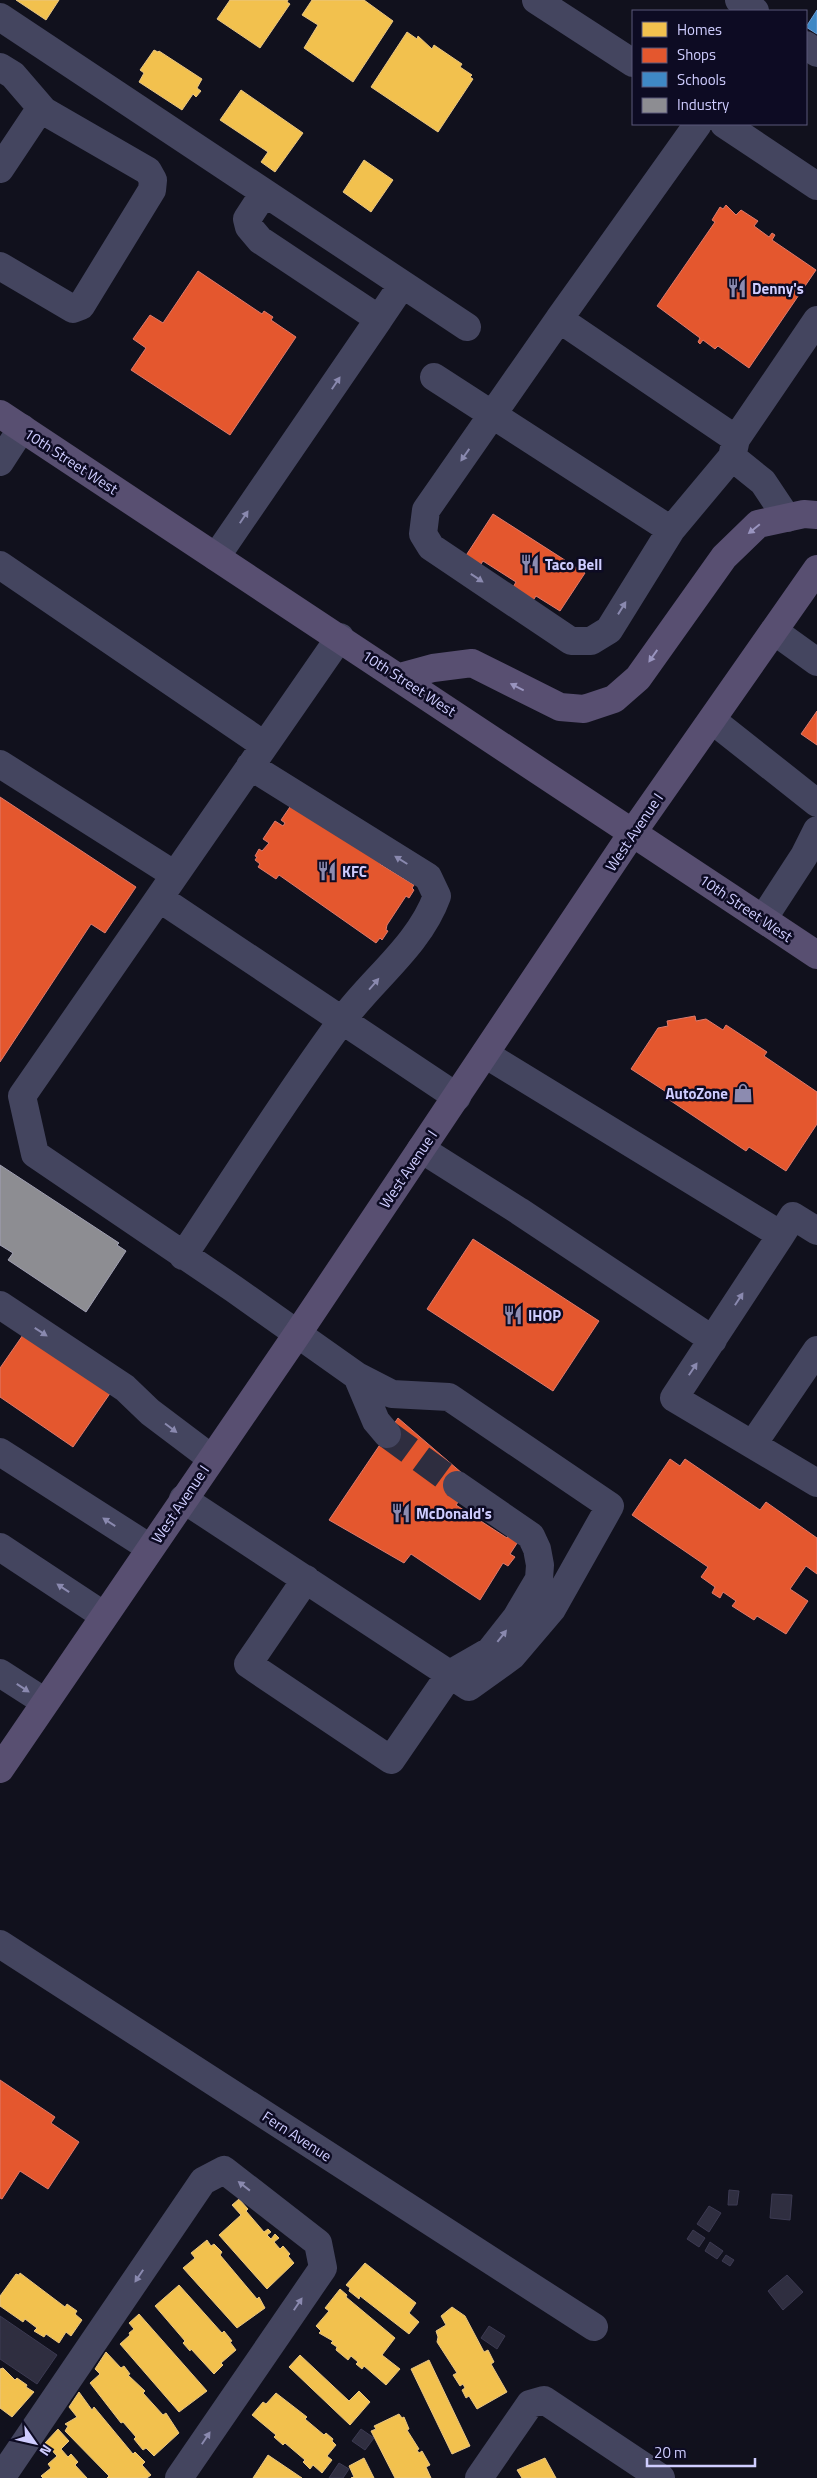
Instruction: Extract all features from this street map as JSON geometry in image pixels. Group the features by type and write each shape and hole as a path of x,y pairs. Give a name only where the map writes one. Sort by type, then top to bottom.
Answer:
{"main road":[{"name":"10th Street West","path":"11,421 340,637 817,955"},
{"path":"400,677 433,668 472,663 560,707 584,709 614,699 638,678 724,557 758,524 804,514 817,515"},
{"name":"West Avenue I","path":"0,1769 103,1615 298,1333 633,832 817,569"}],"street":[{"path":"536,0 632,62"},
{"path":"739,0 754,10"},
{"path":"0,18 467,327"},
{"path":"0,67 13,76 44,111 148,171 153,180 152,190 81,306 73,309 58,302 0,266"},
{"path":"0,169 36,115 44,111"},
{"path":"697,125 426,510 423,534 431,547 570,641 591,641 609,630 671,530 734,448 817,320"},
{"path":"728,125 755,132 817,186"},
{"path":"264,193 246,219 249,227 260,240 379,319"},
{"path":"216,557 402,285"},
{"path":"559,319 734,448 762,482 787,518"},
{"path":"434,377 671,530"},
{"path":"0,462 11,421"},
{"path":"0,565 257,756 428,877 437,896 430,914 376,983 342,1021 183,1256"},
{"path":"774,631 817,662"},
{"path":"183,1499 468,1687 512,1656 552,1609 610,1506 449,1397 392,1394 357,1376 298,1333 35,1154 22,1096 340,637"},
{"path":"712,720 817,803"},
{"path":"0,764 175,875"},
{"path":"763,919 808,850 817,830"},
{"path":"160,898 457,1097"},
{"path":"485,1054 781,1235"},
{"path":"421,1149 519,1211 713,1340"},
{"path":"817,1231 793,1216 674,1398 817,1483"},
{"path":"0,1305 126,1388 150,1412 211,1458"},
{"path":"753,1444 817,1350"},
{"path":"357,1376 376,1421 387,1434"},
{"path":"0,1452 150,1548"},
{"path":"306,1579 248,1664 391,1760 450,1674 490,1651 503,1636 539,1579 540,1565 531,1536 457,1485"},
{"path":"0,1547 103,1615"},
{"path":"0,1673 45,1702"},
{"name":"Fern Avenue","path":"0,1944 594,2328"},
{"path":"1,2478 203,2181 224,2170 318,2243 323,2268 178,2478"},
{"path":"479,2478 530,2404 544,2400 661,2478"}],"building: Homes":[{"path":"16,0 59,0 46,20"},
{"path":"230,0 288,0 287,2 290,4 260,48 217,19"},
{"path":"312,0 364,0 393,21 353,82 304,48 318,25 302,15"},
{"path":"407,32 417,39 418,36 432,49 434,45 462,64 460,67 472,75 470,77 473,79 438,132 371,87"},
{"path":"154,50 159,51 202,79 197,88 201,91 196,97 193,94 182,110 139,82 144,73 140,70"},
{"path":"241,90 303,133 275,172 261,162 268,152 220,120"},
{"path":"364,160 393,180 371,212 343,192"},
{"path":"239,2199 248,2209 246,2211 264,2232 268,2229 271,2232 267,2235 271,2239 275,2234 279,2238 274,2242 280,2249 283,2246 290,2254 288,2256 294,2263 267,2289 219,2235 241,2215 232,2205"},
{"path":"207,2240 211,2246 214,2244 222,2252 220,2255 257,2299 259,2297 265,2308 237,2328 183,2268 195,2258 191,2253"},
{"path":"365,2263 416,2303 409,2313 419,2322 409,2334 360,2296 359,2299 349,2291 350,2288 346,2285"},
{"path":"20,2273 65,2307 67,2304 77,2311 75,2314 82,2320 71,2336 66,2332 59,2343 46,2334 44,2337 34,2331 37,2328 25,2319 23,2322 0,2306 0,2296 16,2274 19,2275"},
{"path":"179,2285 222,2333 224,2331 236,2350 221,2363 223,2365 214,2374 183,2343 185,2341 155,2306"},
{"path":"340,2289 347,2295 346,2297 395,2338 382,2355 400,2369 386,2385 364,2366 362,2369 351,2356 348,2360 336,2350 337,2347 331,2343 333,2341 319,2333 321,2331 316,2326 329,2311 325,2308"},
{"path":"452,2307 465,2316 484,2352 488,2350 494,2362 491,2364 507,2392 477,2409 469,2396 466,2398 462,2390 465,2388 463,2384 460,2386 453,2375 457,2373 437,2342 436,2331 446,2325 441,2316"},
{"path":"139,2314 207,2391 179,2412 120,2344 134,2329 129,2323"},
{"path":"106,2352 121,2368 124,2366 130,2374 128,2375 145,2391 143,2393 163,2415 166,2413 179,2433 154,2456 146,2448 143,2450 134,2439 136,2437 123,2422 121,2423 90,2383 100,2374 95,2369"},
{"path":"300,2355 349,2401 359,2391 370,2402 350,2425 289,2367"},
{"path":"429,2360 470,2446 452,2454 411,2369"},
{"path":"3,2368 15,2380 17,2378 34,2392 12,2417 0,2408 0,2369"},
{"path":"79,2392 92,2410 94,2407 133,2454 135,2452 145,2462 142,2465 151,2475 147,2478 107,2478 109,2476 65,2431 68,2426 65,2424 77,2417 69,2407"},
{"path":"276,2393 307,2417 305,2419 324,2435 326,2433 333,2439 332,2441 336,2445 327,2456 332,2460 322,2473 313,2465 310,2469 303,2462 305,2460 285,2443 283,2445 274,2437 276,2435 252,2415 263,2402 266,2404"},
{"path":"399,2414 402,2418 404,2417 409,2429 407,2430 419,2449 417,2450 419,2453 422,2451 430,2465 426,2467 431,2478 395,2478 371,2431 376,2429 374,2426"},
{"path":"58,2429 69,2441 61,2449 68,2457 71,2454 78,2462 75,2465 87,2478 43,2478 41,2476 51,2468 48,2464 57,2456 45,2443"},
{"path":"268,2455 302,2478 253,2478"},
{"path":"364,2458 374,2478 351,2478 354,2477 349,2466"},
{"path":"545,2458 556,2478 522,2478 517,2470"}],"building: Shops":[{"name":"Denny's","path":"726,205 736,215 741,210 758,221 754,226 769,237 772,233 775,235 772,240 816,270 749,368 718,346 715,349 703,340 700,344 698,342 700,338 657,306 715,222 712,220 720,207 723,209"},
{"path":"198,271 262,314 264,311 273,317 271,320 296,337 230,435 131,370 146,348 133,339 150,315 163,323"},
{"name":"Taco Bell","path":"493,514 585,573 560,611 536,596 532,602 512,589 516,582 483,561 479,567 465,557"},
{"path":"817,711 817,745 801,734"},
{"path":"0,797 136,887 105,933 91,924 0,1062"},
{"name":"KFC","path":"292,804 382,860 380,864 414,885 412,888 414,890 409,898 406,896 387,925 386,930 388,931 382,940 380,938 376,943 279,875 276,879 258,867 260,864 255,860 257,857 255,856 259,849 262,851 269,843 263,839 275,821 283,826 285,823 281,820"},
{"name":"AutoZone","path":"695,1016 696,1021 706,1019 723,1030 726,1025 767,1052 764,1056 817,1092 817,1124 786,1171 749,1147 746,1151 668,1099 671,1095 631,1069 658,1028 668,1026 667,1021"},
{"name":"IHOP","path":"473,1239 599,1321 553,1391 427,1309"},
{"path":"25,1332 111,1392 73,1447 0,1397 0,1368"},
{"name":"McDonald's","path":"398,1418 463,1474 464,1494 456,1505 507,1538 509,1533 523,1534 510,1554 515,1557 508,1566 503,1563 480,1600 411,1554 404,1563 329,1520"},
{"path":"670,1459 680,1466 685,1459 760,1510 766,1502 817,1538 817,1574 806,1566 790,1589 808,1601 786,1634 757,1616 754,1620 732,1606 736,1601 723,1592 720,1598 712,1593 715,1587 701,1577 708,1567 632,1515"},
{"path":"0,2080 55,2117 51,2123 79,2142 48,2189 20,2171 2,2199 0,2198"}],"building: Schools":[{"path":"817,10 817,34 807,28"}],"building: Industry":[{"path":"0,1165 119,1243 117,1245 126,1251 86,1312 8,1260 13,1253 0,1245"}],"building: Other":[{"path":"729,2190 739,2191 737,2205 728,2205"},
{"path":"772,2194 792,2195 790,2220 770,2218"},
{"path":"709,2206 721,2213 709,2232 697,2224"},
{"path":"693,2230 705,2238 699,2247 687,2239"},
{"path":"710,2242 723,2251 717,2259 705,2251"},
{"path":"726,2255 734,2260 730,2266 722,2261"},
{"path":"787,2275 803,2292 783,2310 768,2291"},
{"path":"0,2316 57,2355 37,2384 0,2359"},
{"path":"489,2326 505,2336 497,2349 481,2338"},
{"path":"361,2429 374,2438 365,2450 352,2441"},
{"path":"339,2463 349,2469 343,2478 329,2478"}],"tunnel":[{"path":"387,1434 457,1485"}],"place":[{"name":"Denny's","path":"737,288"},
{"name":"Taco Bell","path":"530,564"},
{"name":"KFC","path":"327,871"},
{"name":"AutoZone","path":"743,1093"},
{"name":"IHOP","path":"513,1315"},
{"name":"McDonald's","path":"401,1513"}]}
